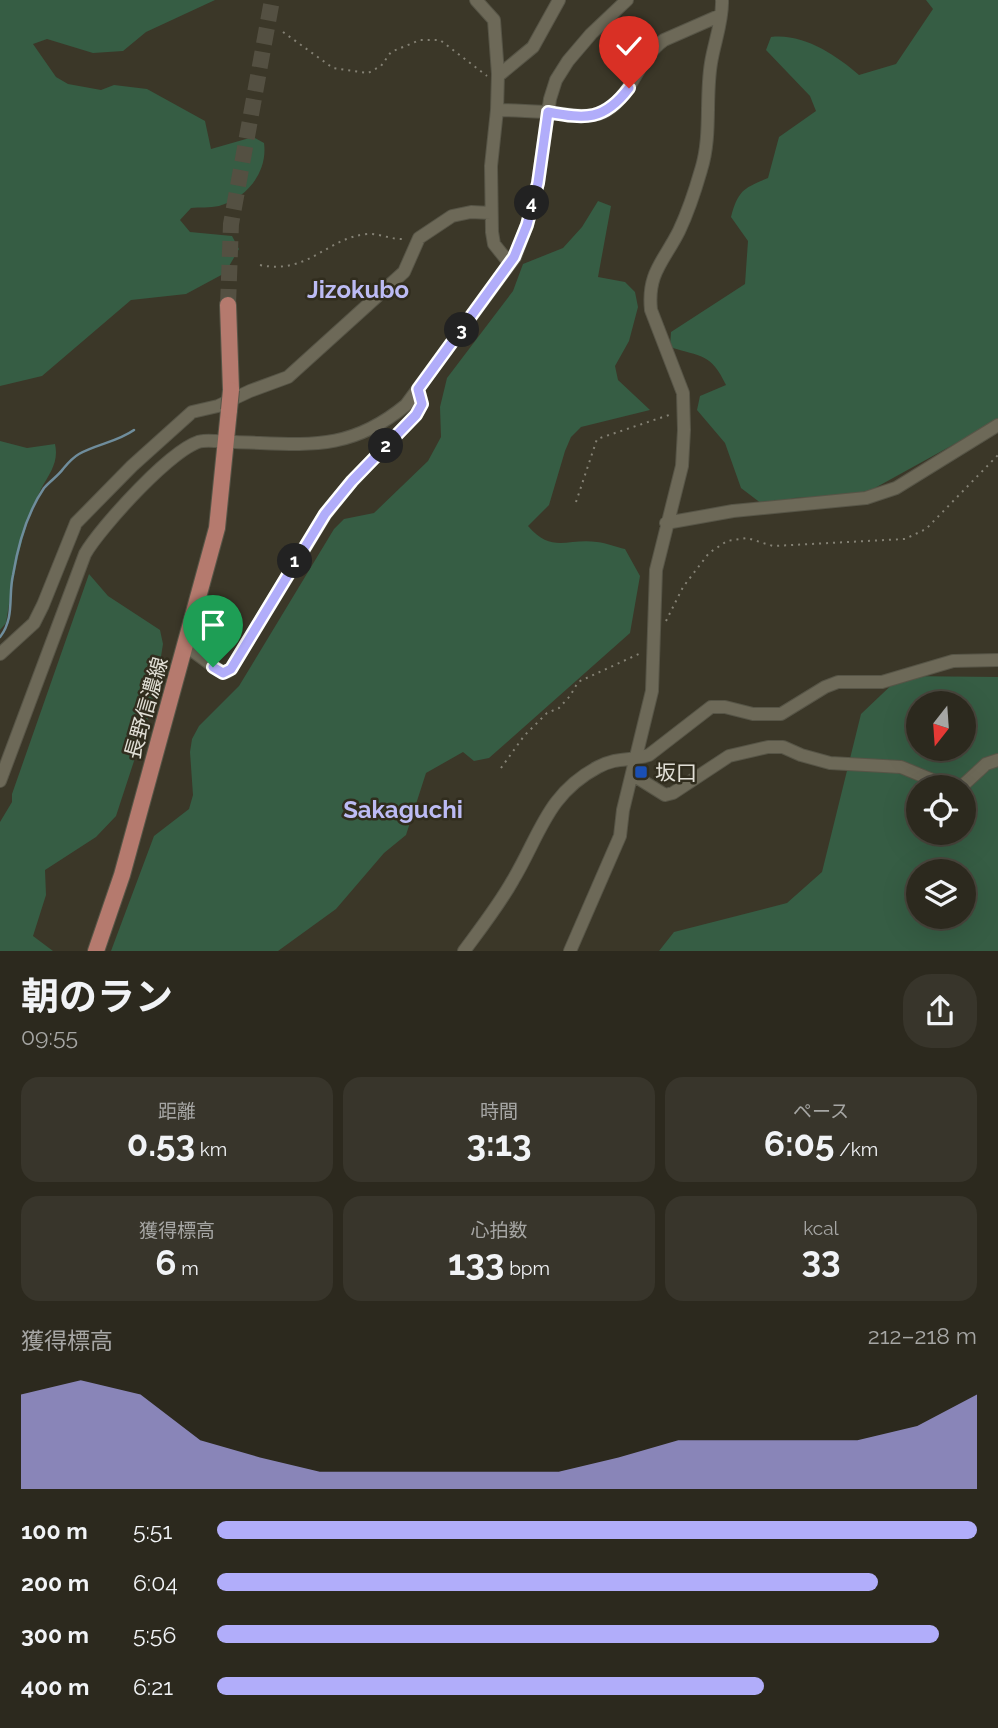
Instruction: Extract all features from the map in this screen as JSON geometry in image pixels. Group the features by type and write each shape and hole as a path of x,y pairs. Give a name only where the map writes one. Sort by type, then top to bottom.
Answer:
{"main road":[{"name":"長野信濃線","path":"96,951 122,875 217,528 231,390 228,305"}],"street":[{"path":"476,0 494,20 498,78 491,166 491,213 494,244 510,264"},
{"path":"498,78 533,47 559,0"},
{"path":"0,781 6,752 85,554 111,519 181,450 200,441 308,445 348,438 393,416 406,405 510,264 527,225 538,183 548,112 556,80 591,34 627,0"},
{"path":"570,951 621,836 624,810 652,691 656,570 682,466 683,409 676,369 656,322 649,296 652,279 679,230 702,169 708,144 710,66 722,0"},
{"path":"497,110 548,112 581,118 598,115 619,101 656,45 721,15"},
{"path":"0,654 34,622 76,523 132,466 192,412 218,406 288,377 404,272 419,238 452,216 471,212 491,213"},
{"path":"186,646 220,671 227,672 231,669 325,514 352,481 416,415 422,404 418,389"},
{"path":"666,523 733,511 866,498 896,488 998,425"},
{"path":"464,951 505,895 545,818 564,791 598,767 620,758 637,759 649,755 711,707 725,707 753,714 781,714 838,682 882,682 953,660 998,660"},
{"path":"633,775 664,795 673,793 729,756 768,747 783,747 818,761 901,767 920,775"},
{"path":"974,775 986,764 998,760"}],"path":[{"path":"283,32 333,68 368,73 381,66 391,52 420,40 439,40 484,75 498,78"},
{"path":"260,265 273,268 301,264 351,238 369,233 394,240 419,238"},
{"path":"576,502 597,439 683,409"},
{"path":"665,623 683,587 696,569 709,552 727,541 747,538 773,547 905,539 926,529 998,455"},
{"path":"501,768 524,736 547,713 559,708 578,682 652,648"}],"green space":[{"path":"0,0 215,0 146,32 123,51 93,53 47,39 33,44 56,77 68,84 101,90 114,85 147,89 205,121 211,149 253,137 264,143 264,154 259,174 247,190 219,206 191,208 180,220 190,232 232,236 239,249 225,273 186,294 131,300 42,376 0,386"},
{"path":"926,0 998,0 998,420 864,494 794,498 766,507 741,488 725,443 697,410 700,396 726,385 721,375 704,358 670,347 671,332 745,284 748,241 731,217 736,201 743,191 768,178 779,137 816,111 810,96 766,50 771,37 795,38 807,42 829,53 859,75 896,64 933,9"},
{"path":"598,201 611,206 598,277 625,282 635,292 638,307 629,341 615,366 618,380 650,410 581,427 571,437 565,451 549,505 528,526 537,535 552,542 597,542 625,549 640,576 630,633 489,758 474,761 463,752 426,773 406,835 384,853 336,909 278,951 111,951 154,836 189,809 193,795 190,752 192,739 199,726 239,686 334,529 344,519 374,513 428,461 441,437 440,407 447,378 513,291 523,264 563,248 582,227"},
{"path":"0,441 27,448 55,444 56,456 28,521 6,623 0,630"},
{"path":"89,574 108,596 160,630 163,644 154,700 116,816 96,837 45,870 46,895 33,936 53,951 0,951 0,822 12,802 12,794"},
{"path":"901,676 998,677 998,951 659,951 674,932 787,903 822,872 861,714"}],"waterway":[{"path":"0,637 8,622 15,564 21,541 28,519 44,488 77,456 134,430"}],"tunnel":[{"path":"228,305 231,224 272,0"}],"place":[{"name":"坂口","path":"641,772"}],"district":[{"name":"Jizokubo","path":"358,289"},
{"name":"Sakaguchi","path":"403,809"}],"route":[{"path":"213,667 223,673 231,669 325,514 352,481 416,415 422,404 418,389 514,257 527,225 538,183 548,112 581,118 598,115 619,101 629,88"}]}
